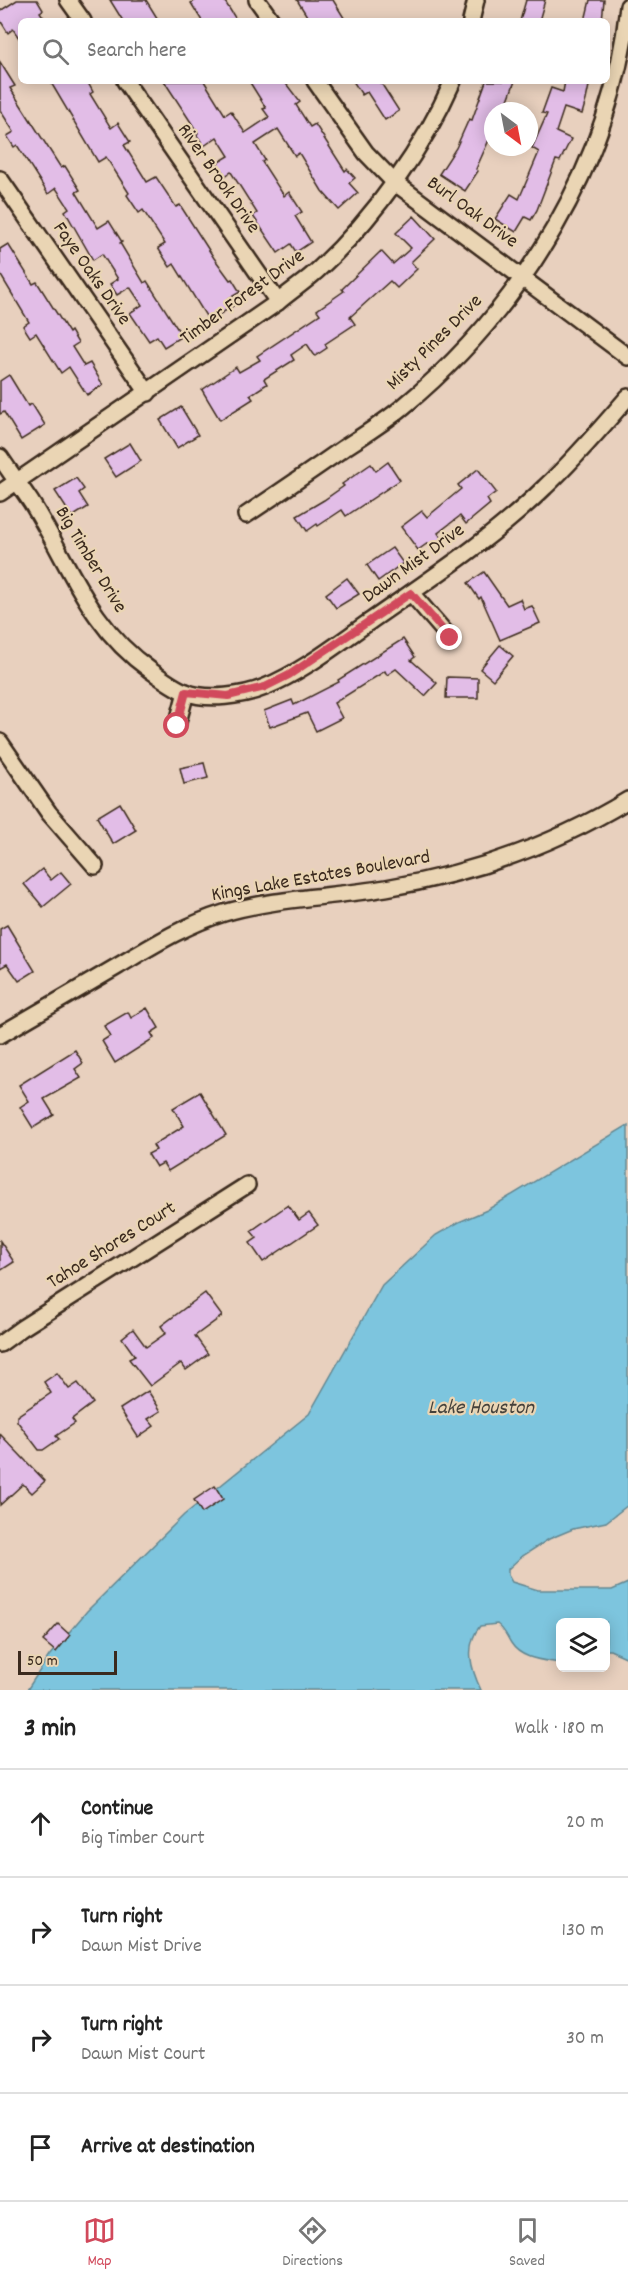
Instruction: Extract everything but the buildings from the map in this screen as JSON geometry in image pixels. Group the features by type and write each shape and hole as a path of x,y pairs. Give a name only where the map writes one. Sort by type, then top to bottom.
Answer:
{"street":[{"path":"68,0 81,18"},
{"path":"257,0 270,18"},
{"path":"472,18 476,0"},
{"name":"Misty Pines Drive","path":"246,515 404,406 474,340 524,277 567,204 599,130 619,68 628,6"},
{"name":"River Brook Drive","path":"126,84 278,302"},
{"name":"Burl Oak Drive","path":"317,84 366,153 394,182 628,357"},
{"name":"Timber Forest Drive","path":"0,493 278,302 321,267 343,245 394,182 426,137 452,84"},
{"name":"Faye Oaks Drive","path":"0,179 148,393"},
{"name":"Dawn Mist Drive","path":"186,692 228,696 265,687 289,675 411,593 483,540 544,489 628,398"},
{"name":"Big Timber Drive","path":"0,457 31,502 82,594 114,640 131,656 186,692"},
{"path":"411,593 450,638"},
{"path":"177,726 186,692"},
{"path":"0,742 49,813 95,866"},
{"name":"Kings Lake Estates Boulevard","path":"0,1035 200,921 226,912 273,903 386,888 445,876 504,859 551,841 600,817 628,800"},
{"name":"Tahoe Shores Court","path":"0,1344 247,1185"}],"water":[{"name":"Lake Houston","path":"628,1125 628,1505 606,1522 573,1529 549,1539 521,1557 508,1569 508,1575 512,1582 538,1590 612,1590 628,1583 628,1658 610,1650 610,1618 556,1618 556,1662 526,1656 515,1648 497,1624 480,1626 472,1641 471,1658 474,1674 481,1690 27,1690 49,1656 87,1611 184,1515 309,1414 382,1285 436,1235 487,1210"}],"route":[{"path":"177,726 186,692 228,696 265,687 289,675 342,641 411,593 450,638"}]}
